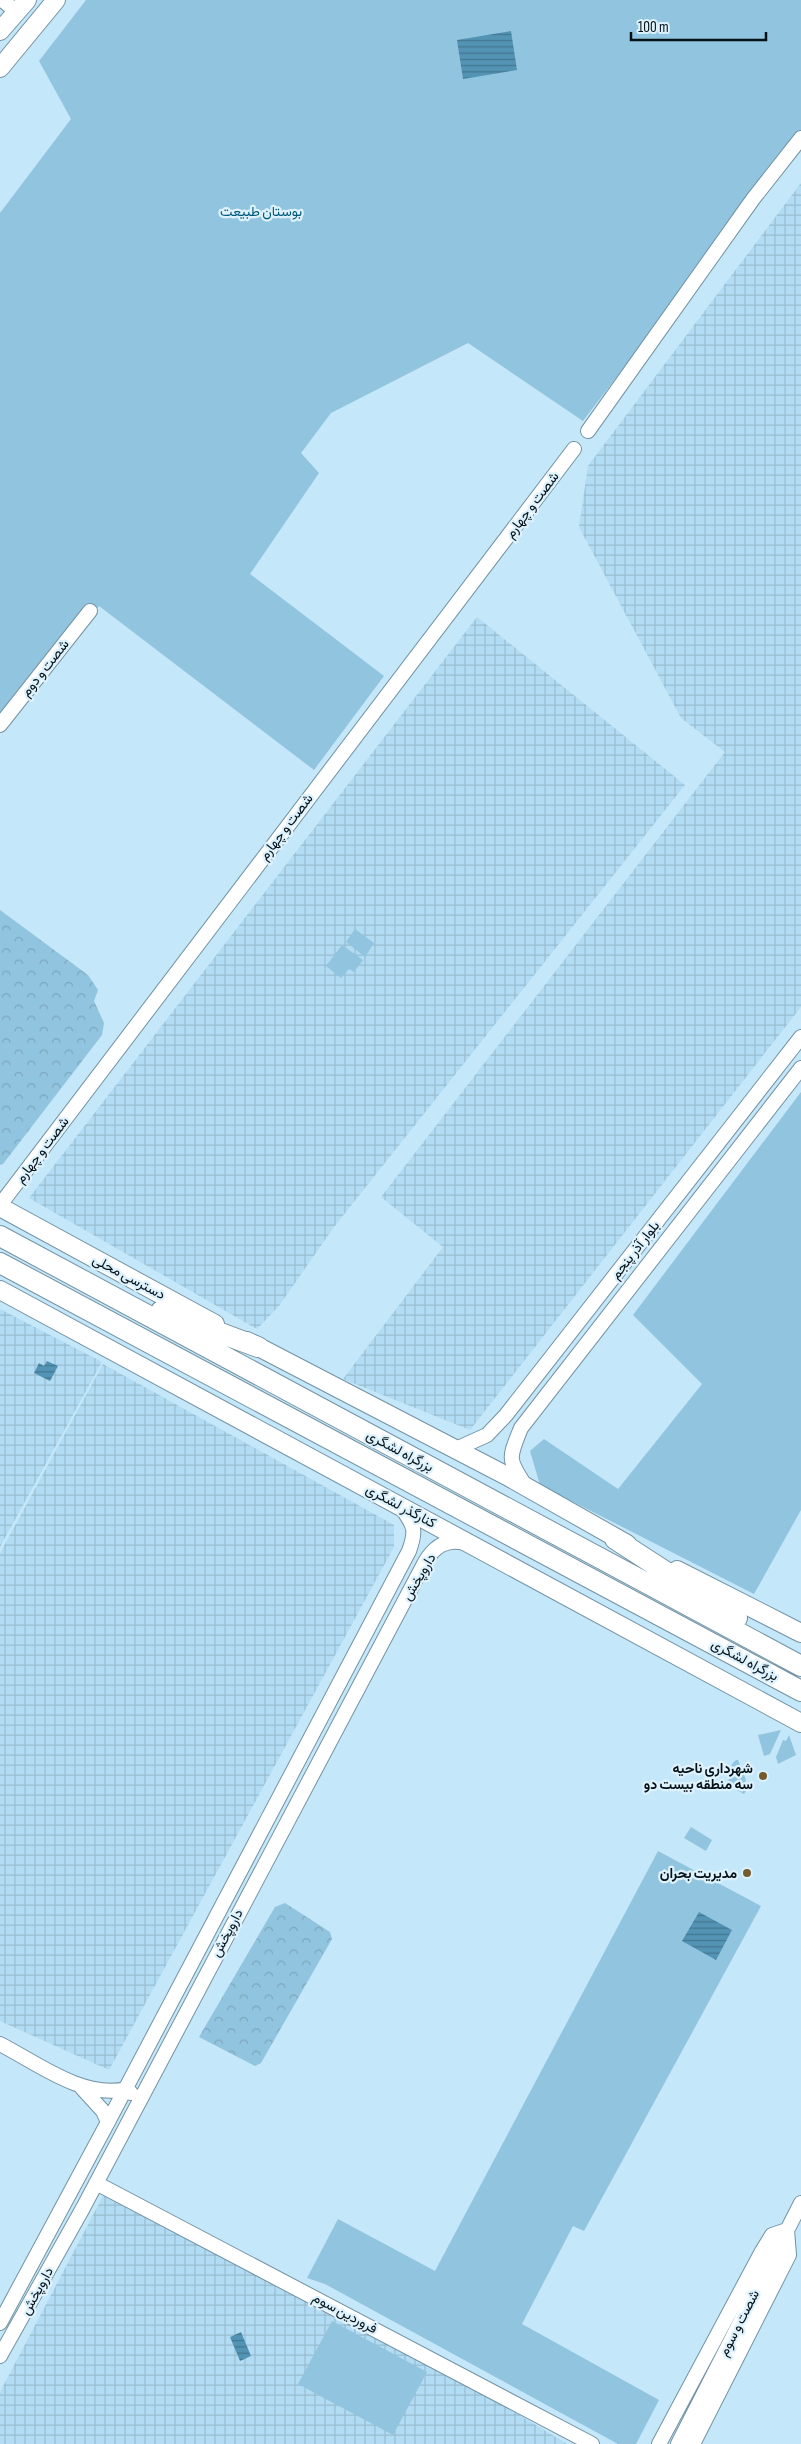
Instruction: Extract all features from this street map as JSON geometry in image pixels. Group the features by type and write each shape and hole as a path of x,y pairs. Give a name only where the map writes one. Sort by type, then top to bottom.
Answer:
{"highway":[{"name":"بزرگراه لشگری","path":"0,1236 801,1665"},
{"name":"بزرگراه لشگری","path":"0,1263 801,1691"},
{"path":"68,1273 202,1327 258,1347"},
{"path":"616,1538 735,1616 801,1665"}],"main road":[{"path":"0,68 56,0"},
{"path":"0,31 22,6"},
{"name":"دسترسی محلی","path":"0,1206 258,1347"},
{"name":"کنارگذر لشگری","path":"0,1290 284,1445 475,1545 801,1723"},
{"path":"258,1347 456,1449 616,1538 801,1633"}],"street":[{"path":"2,0 22,6"},
{"path":"588,430 753,199 801,138"},
{"name":"شصت و چهارم","path":"0,1206 574,449"},
{"name":"شصت و دوم","path":"0,725 90,611"},
{"name":"بلوار آذر پنجم","path":"456,1449 487,1435 506,1415 801,1036"},
{"name":"بلوار آذر پنجم","path":"525,1486 511,1464 513,1448 521,1428 801,1068"},
{"name":"داروپخش","path":"0,2323 126,2089 409,1551 414,1537 414,1526 399,1504"},
{"name":"داروپخش","path":"0,2356 96,2183 424,1562 430,1553 446,1542 456,1541 475,1545"},
{"path":"409,1551 417,1551 424,1562"},
{"path":"0,2044 82,2088 100,2091 126,2089 140,2100"},
{"path":"82,2088 103,2111 108,2122"},
{"name":"فروردین سوم","path":"96,2183 592,2444"},
{"name":"شصت و سوم","path":"678,2444 801,2203"},
{"path":"659,2444 761,2253 772,2235 787,2230 789,2255 693,2444"}],"shaded area":[{"path":"511,31 517,70 463,79 457,40"},
{"path":"801,183 801,1007 470,1430 343,1379 443,1247 381,1197 725,752 681,718 579,527 588,466"},
{"path":"477,617 685,785 334,1227 279,1306 257,1329 29,1198"},
{"path":"0,1309 102,1362 0,1547"},
{"path":"47,1361 58,1366 50,1381 34,1373 39,1363 44,1366"},
{"path":"103,1364 394,1525 394,1547 109,2070 0,2021 0,1553"},
{"path":"699,1912 732,1930 716,1960 682,1941"},
{"path":"104,2194 434,2363 567,2444 0,2444 0,2392"},
{"path":"241,2332 251,2356 240,2361 230,2337"}],"green space":[{"name":"بوستان طبیعت","path":"86,0 801,0 801,134 583,421 468,343 331,413 301,453 319,473 250,574 384,676 314,770 99,606 0,733 0,213 71,119 39,61"},
{"path":"0,910 88,975 98,990 94,1001 104,1023 102,1035 3,1164 0,1165"},
{"path":"355,929 374,943 365,957 346,942"},
{"path":"342,945 363,960 354,972 349,969 341,978 326,966"},
{"path":"801,1092 801,1510 754,1594 540,1485 530,1451 544,1439 618,1489 702,1384 633,1315"},
{"path":"781,1730 770,1754 764,1756 758,1735"},
{"path":"789,1735 796,1755 778,1764 776,1757 783,1740 786,1741"},
{"path":"738,1760 746,1780 743,1787 747,1789 744,1794 731,1787 728,1783 732,1764"},
{"path":"691,1827 712,1840 706,1851 684,1838"},
{"path":"658,1851 761,1906 584,2231 573,2226 522,2324 659,2400 636,2444 618,2444 325,2284 307,2278 338,2219 435,2271"},
{"path":"285,1903 330,1932 332,1939 261,2063 255,2066 199,2037 275,1907"},
{"path":"332,2321 427,2372 393,2435 298,2384"}],"place":[{"name":"شهرداری ناحیه سه منطقه بیست دو","path":"763,1776"},
{"name":"مدیریت بحران","path":"747,1873"}]}
